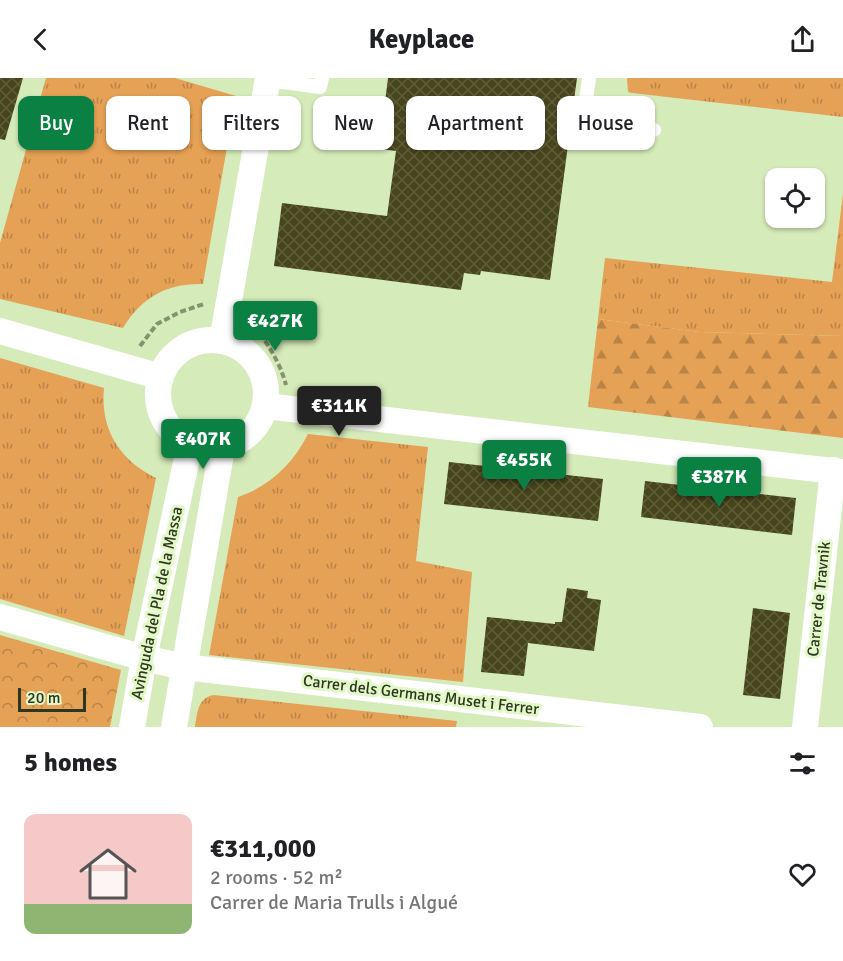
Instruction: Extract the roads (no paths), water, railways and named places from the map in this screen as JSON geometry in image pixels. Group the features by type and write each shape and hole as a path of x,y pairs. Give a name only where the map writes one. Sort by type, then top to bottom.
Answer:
{"street":[{"path":"222,341 265,79"},
{"path":"0,331 161,377"},
{"path":"203,341 222,341 242,349 258,364 266,385 265,406 260,421 250,434 222,448 206,448 190,444 171,430 163,416 158,393 161,377 170,360 185,348 203,341"},
{"path":"265,406 838,471"},
{"name":"Avinguda del Pla de la Massa","path":"132,727 144,658 190,444"},
{"path":"174,727 222,448"},
{"name":"Carrer de Travnik","path":"805,727 838,471"},
{"name":"Carrer dels Germans Muset i Ferrer","path":"0,617 144,658 184,667 700,727"}],"lane":[{"path":"265,79 321,87 322,78"},
{"path":"586,96 589,78"}]}
